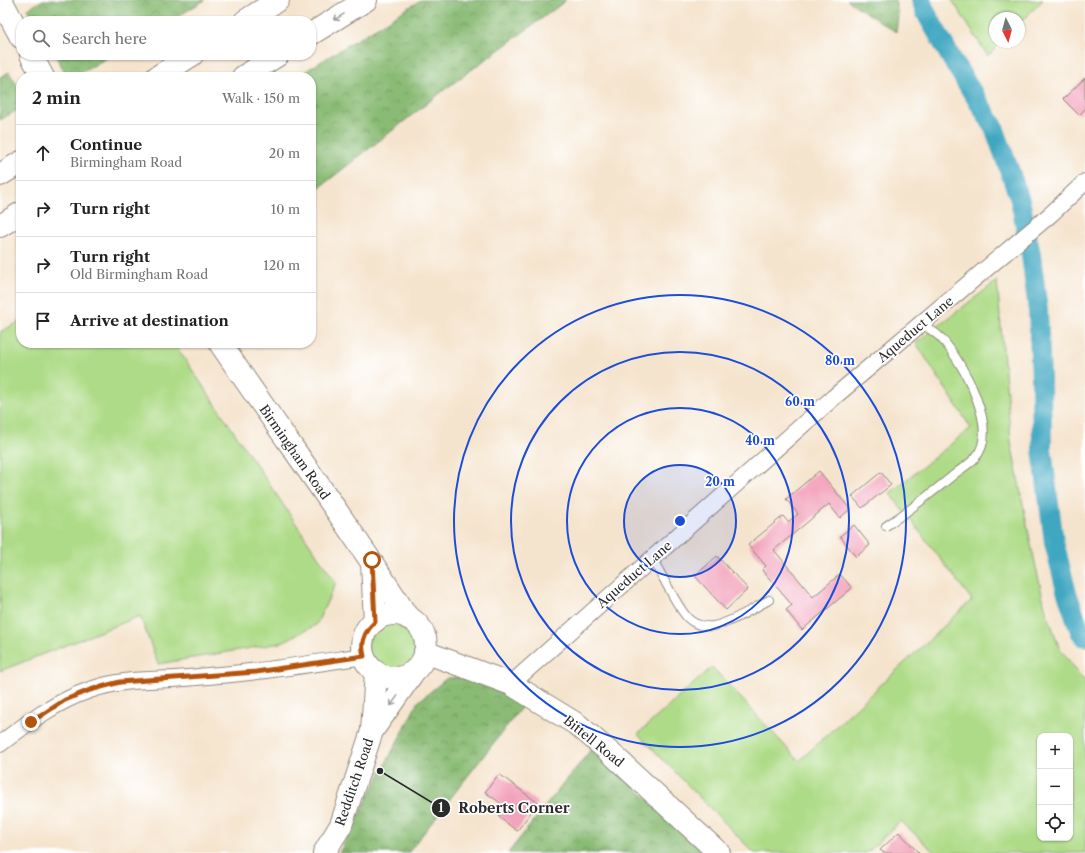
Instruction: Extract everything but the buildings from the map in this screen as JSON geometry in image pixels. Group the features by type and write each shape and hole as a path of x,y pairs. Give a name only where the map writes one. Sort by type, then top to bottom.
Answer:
{"main road":[{"path":"253,16 278,0"},
{"path":"316,31 366,0"},
{"path":"4,1 16,26"},
{"path":"34,60 40,72"},
{"path":"165,72 184,60"},
{"path":"251,72 270,60"},
{"path":"0,174 16,165"},
{"path":"0,226 16,216"},
{"name":"Birmingham Road","path":"223,348 372,560 408,618"},
{"path":"372,560 375,622"},
{"path":"399,615 408,618 416,623 420,628 424,636 426,646 420,661 408,675 400,678 390,678 370,664 363,647 364,639 369,627 375,622 383,617 399,615"},
{"name":"Bittell Road","path":"420,661 511,684 578,725 719,853"},
{"name":"Redditch Road","path":"324,853 341,825 372,731 420,661"},
{"name":"Redditch Road","path":"370,664 372,731"}],"street":[{"name":"Aqueduct Lane","path":"511,684 834,397 1051,214 1085,182"},
{"path":"0,744 65,700 90,690 120,682 370,664"}],"lane":[{"path":"886,526 908,511 976,458 984,442 982,412 972,386 942,339 922,324"},
{"path":"652,558 680,607 690,620 701,625 713,626 724,623 769,600"}],"green space":[{"path":"43,0 205,0 178,16 32,16 28,9"},
{"path":"421,0 566,0 448,87 316,190 316,72 304,72"},
{"path":"847,0 895,0 898,16 896,32"},
{"path":"952,0 1043,0 1025,18 1025,12 989,12 989,48 996,48 988,56"},
{"path":"58,60 103,60 83,72 65,72"},
{"path":"9,72 16,84 16,111 0,120 0,77"},
{"path":"997,281 1011,442 1032,550 1045,607 1059,647 1085,682 1085,853 935,853 901,821 867,853 754,853 638,734 712,667 799,761 972,600 890,493 971,428 916,343"},
{"path":"16,324 16,348 177,348 336,583 316,625 280,643 158,664 140,616 0,671 0,332"},
{"path":"394,621 408,625 416,633 420,647 416,661 408,669 394,673 380,669 372,661 368,647 372,633 380,625"},
{"path":"471,676 527,700 408,853 339,853 418,702 447,678"},
{"path":"592,748 707,853 508,853"}],"waterway":[{"path":"921,0 925,11 953,61 994,127 1020,200 1031,255 1038,311 1042,449 1054,542 1066,590 1080,631 1085,637"}],"place":[{"name":"Roberts Corner","path":"380,771"}],"route":[{"path":"31,722 65,700 90,690 120,682 256,672 364,656 364,639 369,627 375,622 372,560"}]}
